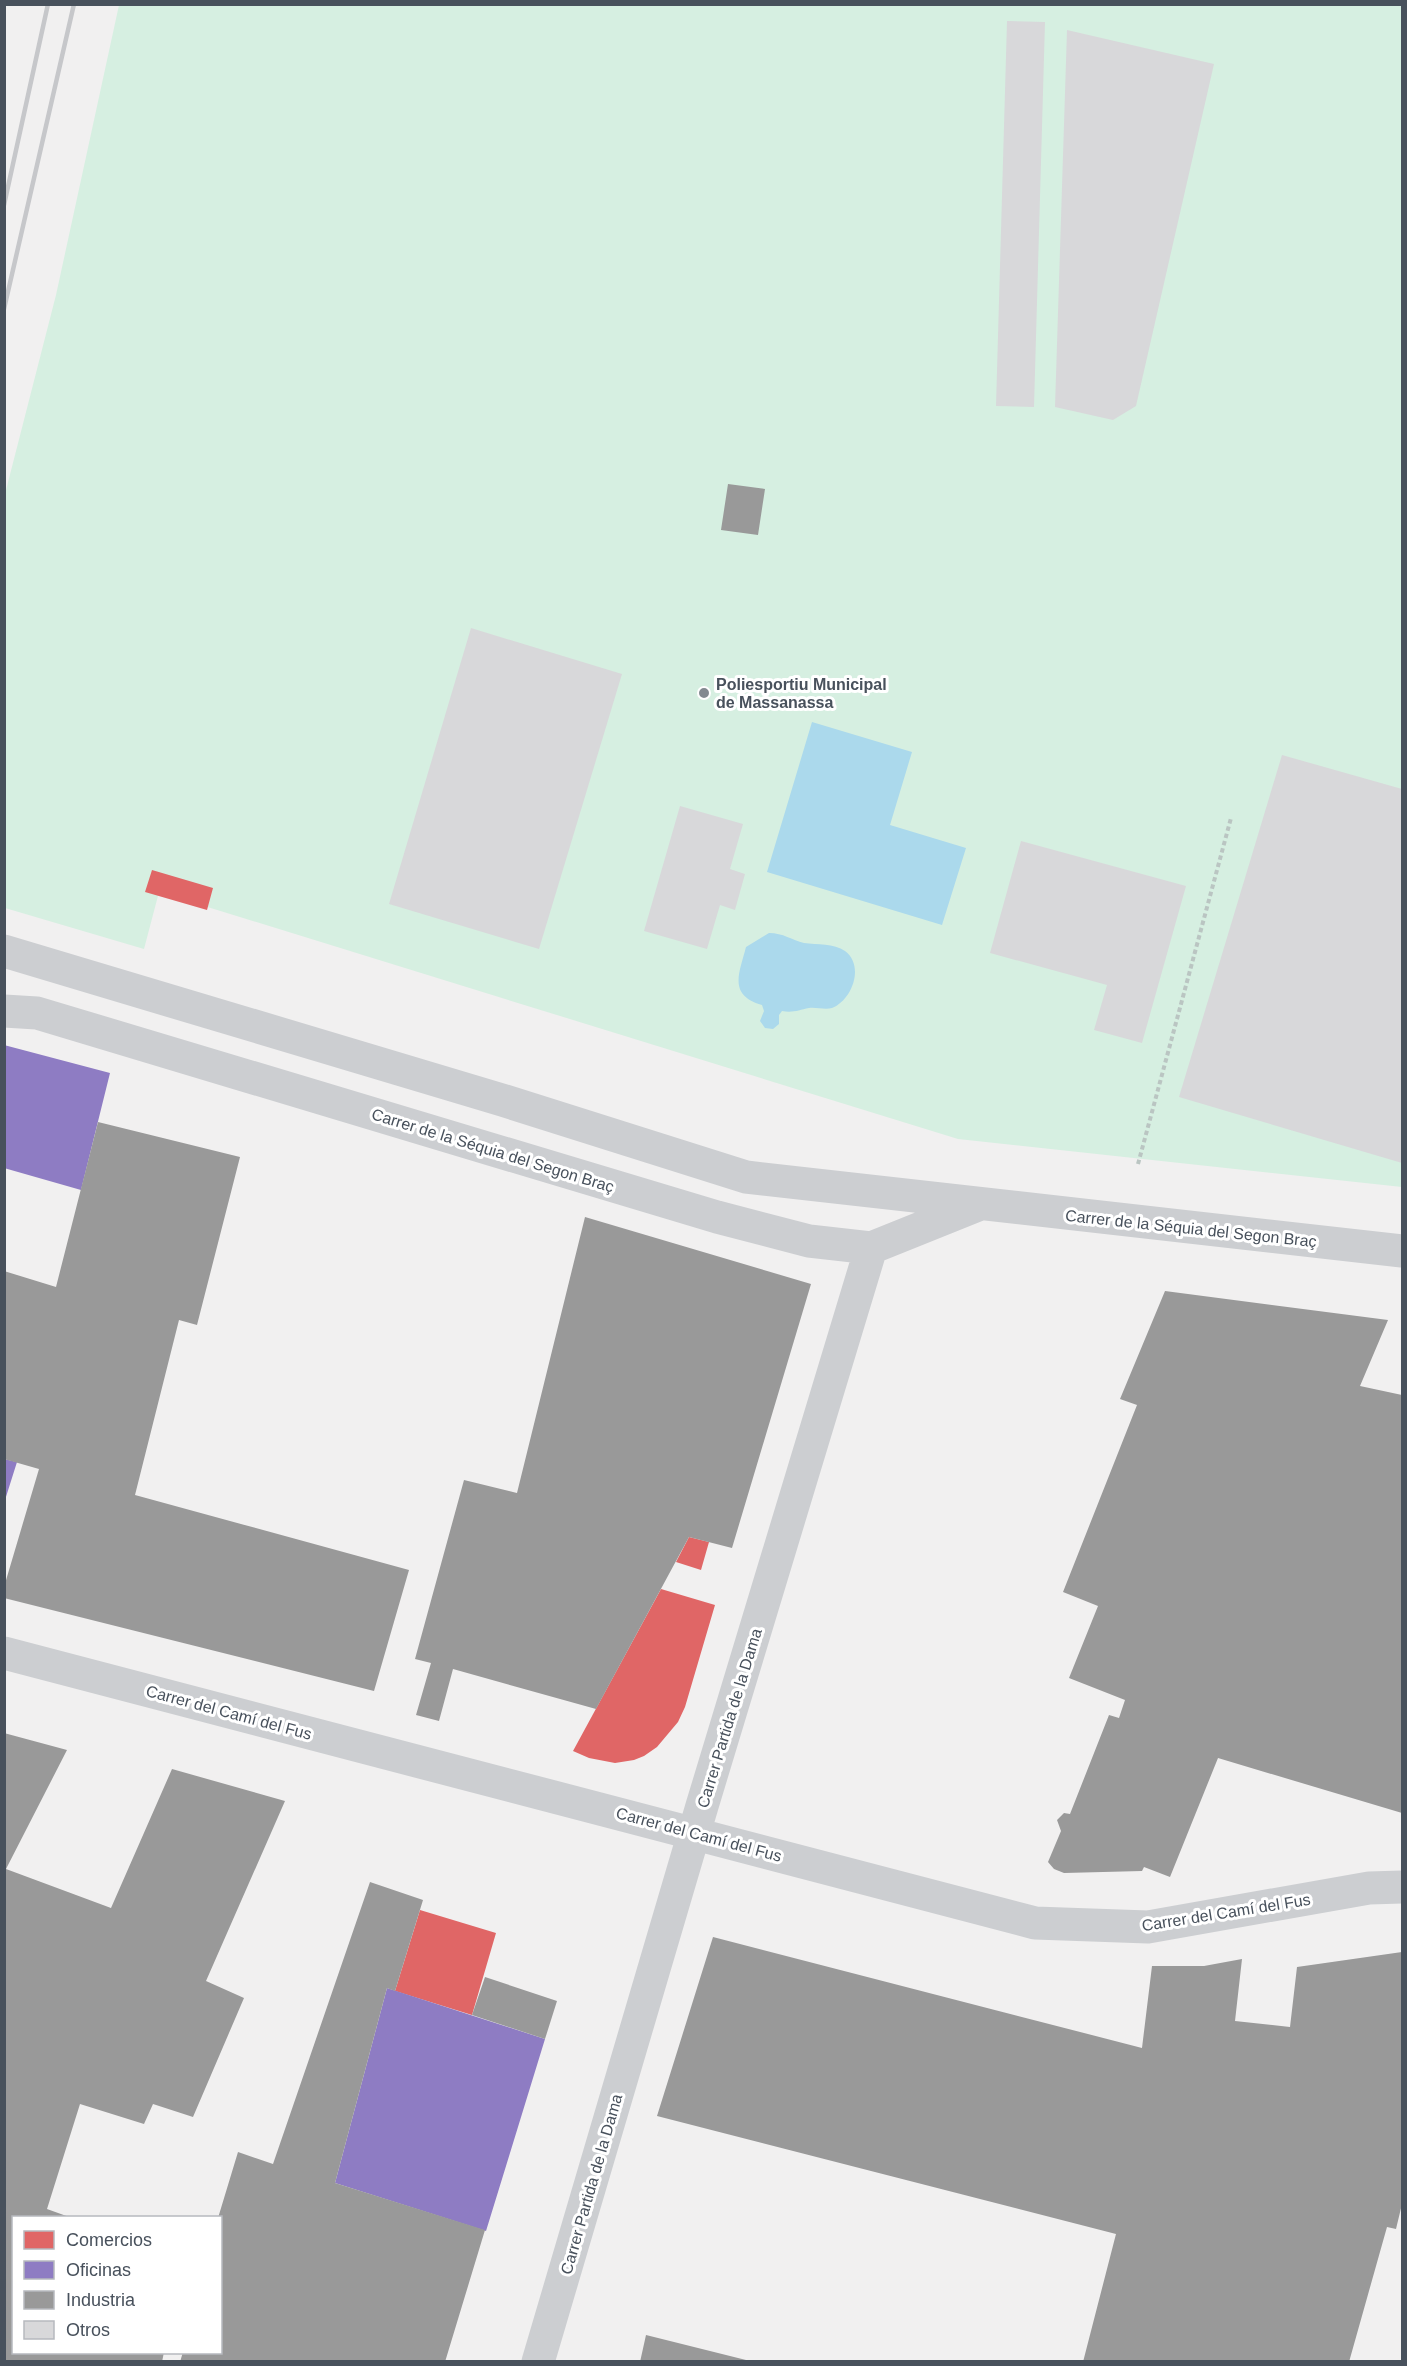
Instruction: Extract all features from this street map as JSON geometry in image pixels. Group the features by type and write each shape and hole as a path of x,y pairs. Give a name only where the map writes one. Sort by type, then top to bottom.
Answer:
{"street":[{"name":"Carrer de la Séquia del Segon Braç","path":"4,951 502,1100 746,1177 1402,1251"},
{"name":"Carrer de la Séquia del Segon Braç","path":"4,1011 37,1013 717,1217 809,1241 871,1248 981,1203"},
{"name":"Carrer Partida de la Dama","path":"538,2361 694,1833 871,1248"},
{"name":"Carrer del Camí del Fus","path":"4,1653 1035,1923 1148,1927 1369,1888 1402,1887"}],"path":[{"path":"1138,1164 1231,818"}],"green space":[{"name":"Poliesportiu Municipal de Massanassa","path":"119,5 1402,5 1402,1187 958,1139 159,892 144,949 5,908 5,494 56,295"}],"water":[{"path":"812,722 912,752 890,825 966,848 942,925 767,872"},
{"path":"769,933 783,935 804,943 836,947 845,951 851,957 855,974 854,982 845,998 832,1008 782,1011 779,1015 779,1024 773,1029 765,1028 760,1021 764,1011 762,1005 744,996 740,989 739,975 746,947"}],"building: Comercios":[{"path":"152,870 213,888 207,910 145,892"},
{"path":"689,1537 709,1542 701,1570 676,1562"},
{"path":"661,1589 715,1605 685,1707 678,1722 657,1747 634,1760 615,1763 589,1758 573,1751"},
{"path":"420,1910 496,1933 472,2015 395,1991"}],"building: Oficinas":[{"path":"4,1045 110,1073 81,1190 4,1168"},
{"path":"4,1459 17,1462 5,1500 4,1500"},
{"path":"387,1988 545,2039 486,2231 335,2183"}],"building: Industria":[{"path":"728,484 765,489 758,535 721,530"},
{"path":"98,1122 240,1157 197,1325 179,1320 135,1495 409,1570 374,1691 4,1598 4,1587 39,1469 4,1459 4,1271 56,1287"},
{"path":"585,1217 811,1284 732,1548 689,1537 596,1709 453,1669 439,1721 416,1715 431,1663 415,1659 464,1480 517,1493"},
{"path":"1165,1291 1388,1320 1360,1386 1402,1395 1402,1813 1218,1758 1170,1877 1144,1867 1142,1871 1064,1873 1054,1869 1048,1862 1061,1831 1057,1820 1064,1813 1070,1814 1109,1715 1119,1718 1125,1700 1069,1678 1098,1606 1063,1592 1137,1405 1120,1399"},
{"path":"4,1733 67,1750 6,1869 111,1908 172,1769 285,1801 206,1981 244,1998 193,2117 153,2104 144,2124 80,2104 47,2209 66,2216 12,2216 12,2354 164,2354 162,2362 4,2362"},
{"path":"370,1882 423,1900 395,1991 387,1988 335,2183 485,2230 445,2362 180,2362 182,2354 222,2354 222,2216 219,2216 238,2152 273,2164"},
{"path":"713,1937 1142,2048 1152,1966 1204,1966 1242,1959 1235,2021 1290,2027 1297,1967 1402,1952 1402,2204 1396,2229 1387,2227 1349,2362 1083,2362 1116,2234 657,2116"},
{"path":"485,1977 557,2001 545,2039 472,2015"},
{"path":"646,2335 750,2361 750,2362 640,2362"}],"building: Otros":[{"path":"1007,21 1045,22 1034,407 996,406"},
{"path":"1067,30 1214,64 1136,406 1113,420 1055,407"},
{"path":"471,628 622,674 539,949 389,904"},
{"path":"1282,755 1402,789 1402,1163 1179,1097"},
{"path":"680,806 743,824 730,869 745,874 735,910 720,905 707,949 644,931"},
{"path":"1021,841 1186,886 1142,1043 1094,1030 1107,985 990,953"}],"railway":[{"path":"4,205 48,4"},
{"path":"4,309 74,4"}],"place":[{"name":"Poliesportiu Municipal de Massanassa","path":"704,693"}]}
